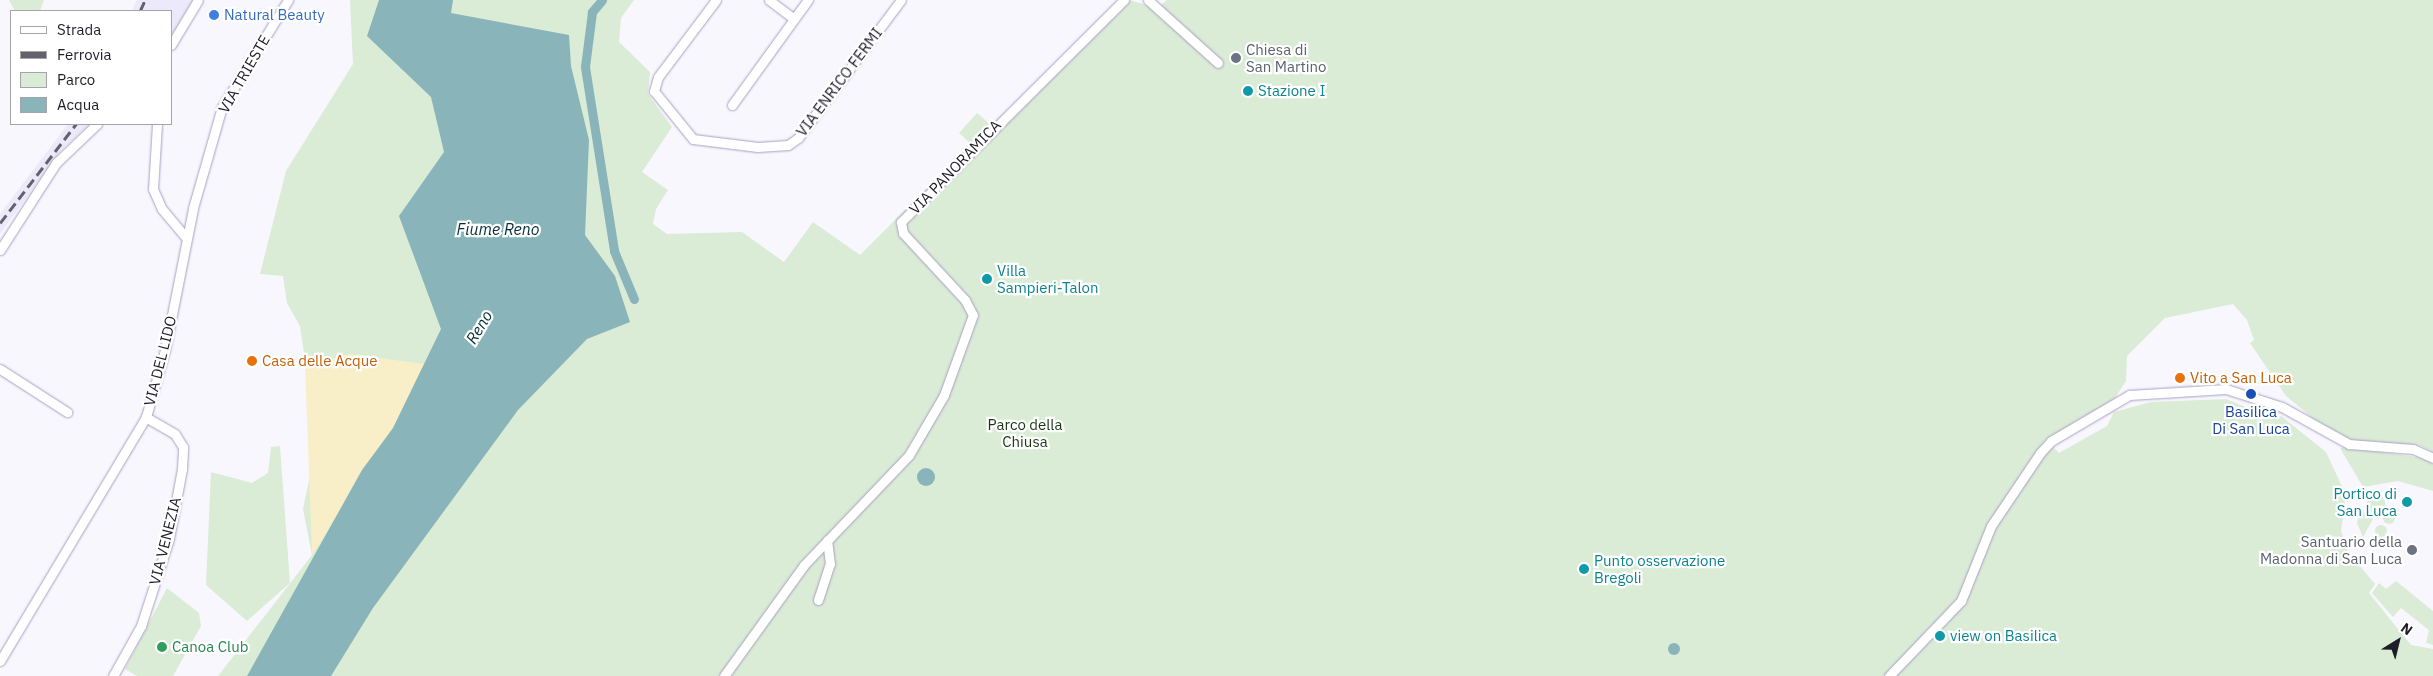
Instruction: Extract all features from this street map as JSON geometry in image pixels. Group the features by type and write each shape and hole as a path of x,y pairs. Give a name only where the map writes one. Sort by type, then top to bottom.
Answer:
{"street":[{"path":"172,43 198,0"},
{"name":"VIA TRIESTE","path":"186,238 222,107 288,0"},
{"name":"VIA ENRICO FERMI","path":"716,0 653,88 682,130 701,141 788,146 901,0"},
{"path":"769,0 794,19"},
{"path":"732,105 808,0"},
{"name":"VIA PANORAMICA","path":"724,676 766,617 827,540 909,455 933,419 973,315 965,300 903,233 900,224 1124,0"},
{"path":"1148,0 1160,3 1218,63"},
{"path":"0,250 56,163 96,125"},
{"path":"156,125 159,147 153,189 162,209 186,238"},
{"name":"VIA DEL LIDO","path":"0,662 146,417 165,350 186,238"},
{"path":"0,369 67,412"},
{"path":"1889,676 1958,605 1991,526 2051,441 2130,395 2198,388 2251,394 2349,444 2413,449 2433,458"},
{"name":"VIA VENEZIA","path":"112,676 141,626 169,539 182,469 183,447 176,434 146,417"},
{"path":"818,600 830,564 827,540"}],"shaded area":[{"path":"137,0 193,0 172,36 172,10 132,10"},
{"path":"67,125 89,125 62,149 0,234 0,214"}],"green space":[{"path":"9,0 44,0 40,10 14,10"},
{"name":"Parco della Chiusa","path":"350,0 634,0 621,18 619,42 650,72 648,94 672,127 642,172 668,190 656,209 653,224 667,234 742,232 784,262 813,222 860,255 971,144 959,133 977,113 991,125 1129,0 1157,8 1167,0 2433,0 2433,452 2419,445 2353,442 2325,428 2286,396 2250,343 2254,340 2247,320 2233,304 2165,318 2127,356 2126,381 2115,398 2049,442 2059,453 2107,426 2114,412 2151,402 2226,399 2275,419 2281,416 2326,452 2346,495 2341,531 2349,553 2375,584 2369,593 2411,645 2433,649 2433,676 218,676 312,555 303,509 317,442 300,326 287,303 283,276 260,274 286,171 353,64"},
{"path":"280,446 290,583 247,621 206,585 211,472 252,483 268,473 271,447"},
{"path":"2340,448 2424,458 2433,464 2433,491 2398,481 2363,487"},
{"path":"2376,495 2382,498 2385,504 2382,510 2376,513 2370,510 2367,504 2370,498"},
{"path":"2387,512 2391,512 2395,518 2391,524 2387,524 2383,520 2383,516"},
{"path":"2360,513 2365,513 2373,519 2363,537 2357,523"},
{"path":"2379,525 2383,525 2387,531 2383,537 2379,537 2375,533 2375,529"},
{"path":"2396,581 2433,611 2433,645 2426,643 2429,630 2401,608 2393,617 2372,593 2379,583 2386,589"},
{"name":"Canoa Club","path":"167,588 199,613 201,626 173,676 137,676 125,669"}],"sand":[{"path":"350,354 424,364 393,428 312,555 305,366"}],"water":[{"name":"Fiume Reno","path":"379,0 453,0 451,13 569,35 571,66 589,140 585,235 615,276 630,322 587,339 518,410 373,608 331,676 247,676 362,470 393,428 441,329 399,216 444,152 431,97 367,36"},
{"path":"926,468 932,471 935,477 932,483 926,486 920,483 917,477 920,471"},
{"path":"1674,643 1680,649 1674,655 1668,649"}],"waterway":[{"path":"602,0 592,12 585,67 614,251 634,299"}],"railway":[{"path":"140,10 145,0"},
{"path":"0,223 75,125"}],"place":[{"name":"Natural Beauty","path":"214,15"},
{"name":"Chiesa di San Martino","path":"1236,58"},
{"name":"Stazione I","path":"1248,91"},
{"name":"Villa Sampieri-Talon","path":"987,279"},
{"name":"Casa delle Acque","path":"252,361"},
{"name":"Vito a San Luca","path":"2180,378"},
{"name":"Basilica Di San Luca","path":"2251,394"},
{"name":"Portico di San Luca","path":"2407,502"},
{"name":"Santuario della Madonna di San Luca","path":"2412,550"},
{"name":"Punto osservazione Bregoli","path":"1584,569"},
{"name":"view on Basilica","path":"1940,636"},
{"name":"Canoa Club","path":"162,647"}],"water label":[{"name":"Reno","path":"479,327"}]}
